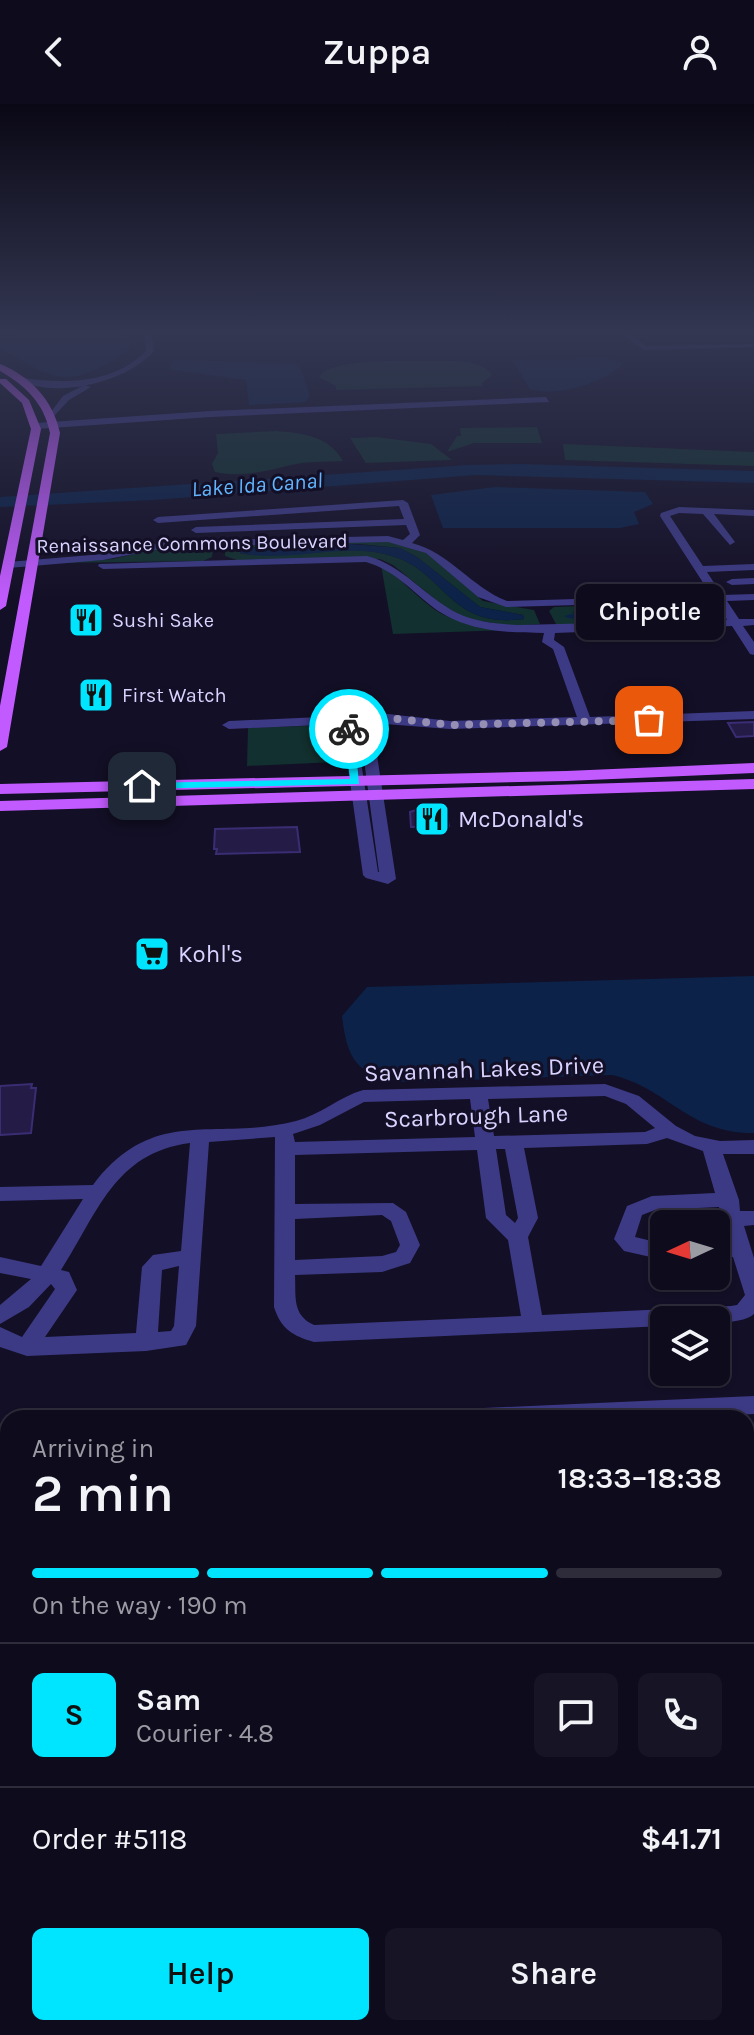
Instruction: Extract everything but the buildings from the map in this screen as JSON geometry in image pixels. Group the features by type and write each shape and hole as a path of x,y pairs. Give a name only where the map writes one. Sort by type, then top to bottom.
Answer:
{"main road":[{"path":"0,606 36,428 33,420"},
{"path":"0,747 17,662 53,422"},
{"path":"0,652 17,662"},
{"path":"0,806 754,768"},
{"path":"0,789 366,789 754,784"}],"street":[{"path":"36,428 53,422 144,420"},
{"path":"671,498 740,500 754,527"},
{"path":"407,542 415,535 406,505 398,503 217,517 158,525 218,529 411,522"},
{"path":"320,509 326,539"},
{"path":"748,513 671,511 665,516 754,651"},
{"path":"707,512 752,567"},
{"path":"217,517 219,563"},
{"name":"Renaissance Commons Boulevard","path":"32,564 103,557 157,546 363,537 407,542 435,554 486,598 506,604 754,597"},
{"name":"Renaissance Commons Boulevard","path":"8,565 374,560 391,567 434,606 454,617 498,627 550,630 754,622"},
{"path":"699,569 752,567"},
{"path":"732,582 754,581"},
{"path":"540,605 550,630 548,642 558,647 585,721"},
{"path":"229,725 399,719 439,725 754,715"},
{"path":"348,721 366,789 388,879 371,875 366,789 365,719"},
{"name":"Savannah Lakes Drive","path":"0,1316 27,1298 114,1170 133,1153 166,1141 200,1138 283,1139 337,1105 363,1096 589,1088 613,1091 642,1104 669,1130 691,1142 711,1147 754,1147"},
{"path":"478,1092 496,1218 518,1237"},
{"name":"Scarbrough Lane","path":"283,1139 484,1142 647,1138 669,1130"},
{"path":"0,1336 15,1345 27,1347 170,1341 183,1333 192,1258 200,1138"},
{"path":"283,1139 287,1317 293,1325 314,1334 731,1314 743,1312 754,1299"},
{"path":"513,1141 528,1218 518,1237 533,1324"},
{"path":"711,1147 754,1293"},
{"path":"0,1194 98,1192"},
{"path":"650,1249 631,1246 624,1239 634,1211 652,1203 730,1209 754,1218"},
{"path":"285,1212 386,1208 399,1217 410,1245 403,1258 394,1262 285,1268"},
{"path":"730,1249 740,1249"},
{"path":"146,1342 152,1267 160,1260 192,1258"},
{"path":"0,1265 62,1278 66,1290 27,1347"},
{"path":"706,1410 754,1405"}],"green space":[{"path":"537,427 542,443 474,443 447,452 457,436 461,436 460,428"},
{"path":"276,431 323,441 343,461 304,463 244,474 215,472 212,464 218,453 216,434"},
{"path":"377,437 431,444 452,460 366,463 350,438"},
{"path":"563,444 754,452 754,466 565,460"},
{"path":"368,539 399,543 427,553 483,601 534,610 540,624 511,626 452,613 393,565 380,559 237,560 225,556 225,547 232,544","holes":["359,544 400,548 417,557 480,607 523,615 524,619 499,620 480,616 464,608 412,565 381,553 352,550 258,555 240,553 242,549 258,547"]},
{"path":"208,546 213,549 212,557 203,561 53,563 113,559 163,547"},
{"path":"381,565 448,617 509,630 393,634"},
{"path":"705,601 712,604 722,620 557,626 549,611 554,607","holes":["703,609 705,614 593,620 572,612"]},
{"path":"332,725 340,728 342,758 336,762 247,766 248,728"}],"water":[{"name":"Lake Ida Canal","path":"521,464 754,471 754,483 476,475 153,500 0,507 0,497"},
{"path":"495,487 645,492 653,504 634,512 639,524 620,528 443,528 431,495"},
{"path":"349,544 400,548 417,557 480,607 523,615 524,619 499,620 480,616 464,608 412,565 376,552 337,551 278,556 240,553 242,549 250,548"},
{"path":"703,609 705,614 609,621 564,616 580,612"},
{"path":"754,976 754,1133 712,1126 632,1081 612,1075 403,1082 387,1079 365,1070 351,1055 342,1016 367,987"}],"way so far":[{"path":"349,729 348,721 388,718 439,725 649,720"}],"place":[{"name":"Sushi Sake","path":"86,620"},
{"name":"First Watch","path":"96,695"},
{"name":"Chipotle","path":"649,720"},
{"name":"McDonald's","path":"432,819"},
{"name":"Kohl's","path":"152,954"}],"route":[{"path":"142,786 355,782 349,729"}]}
